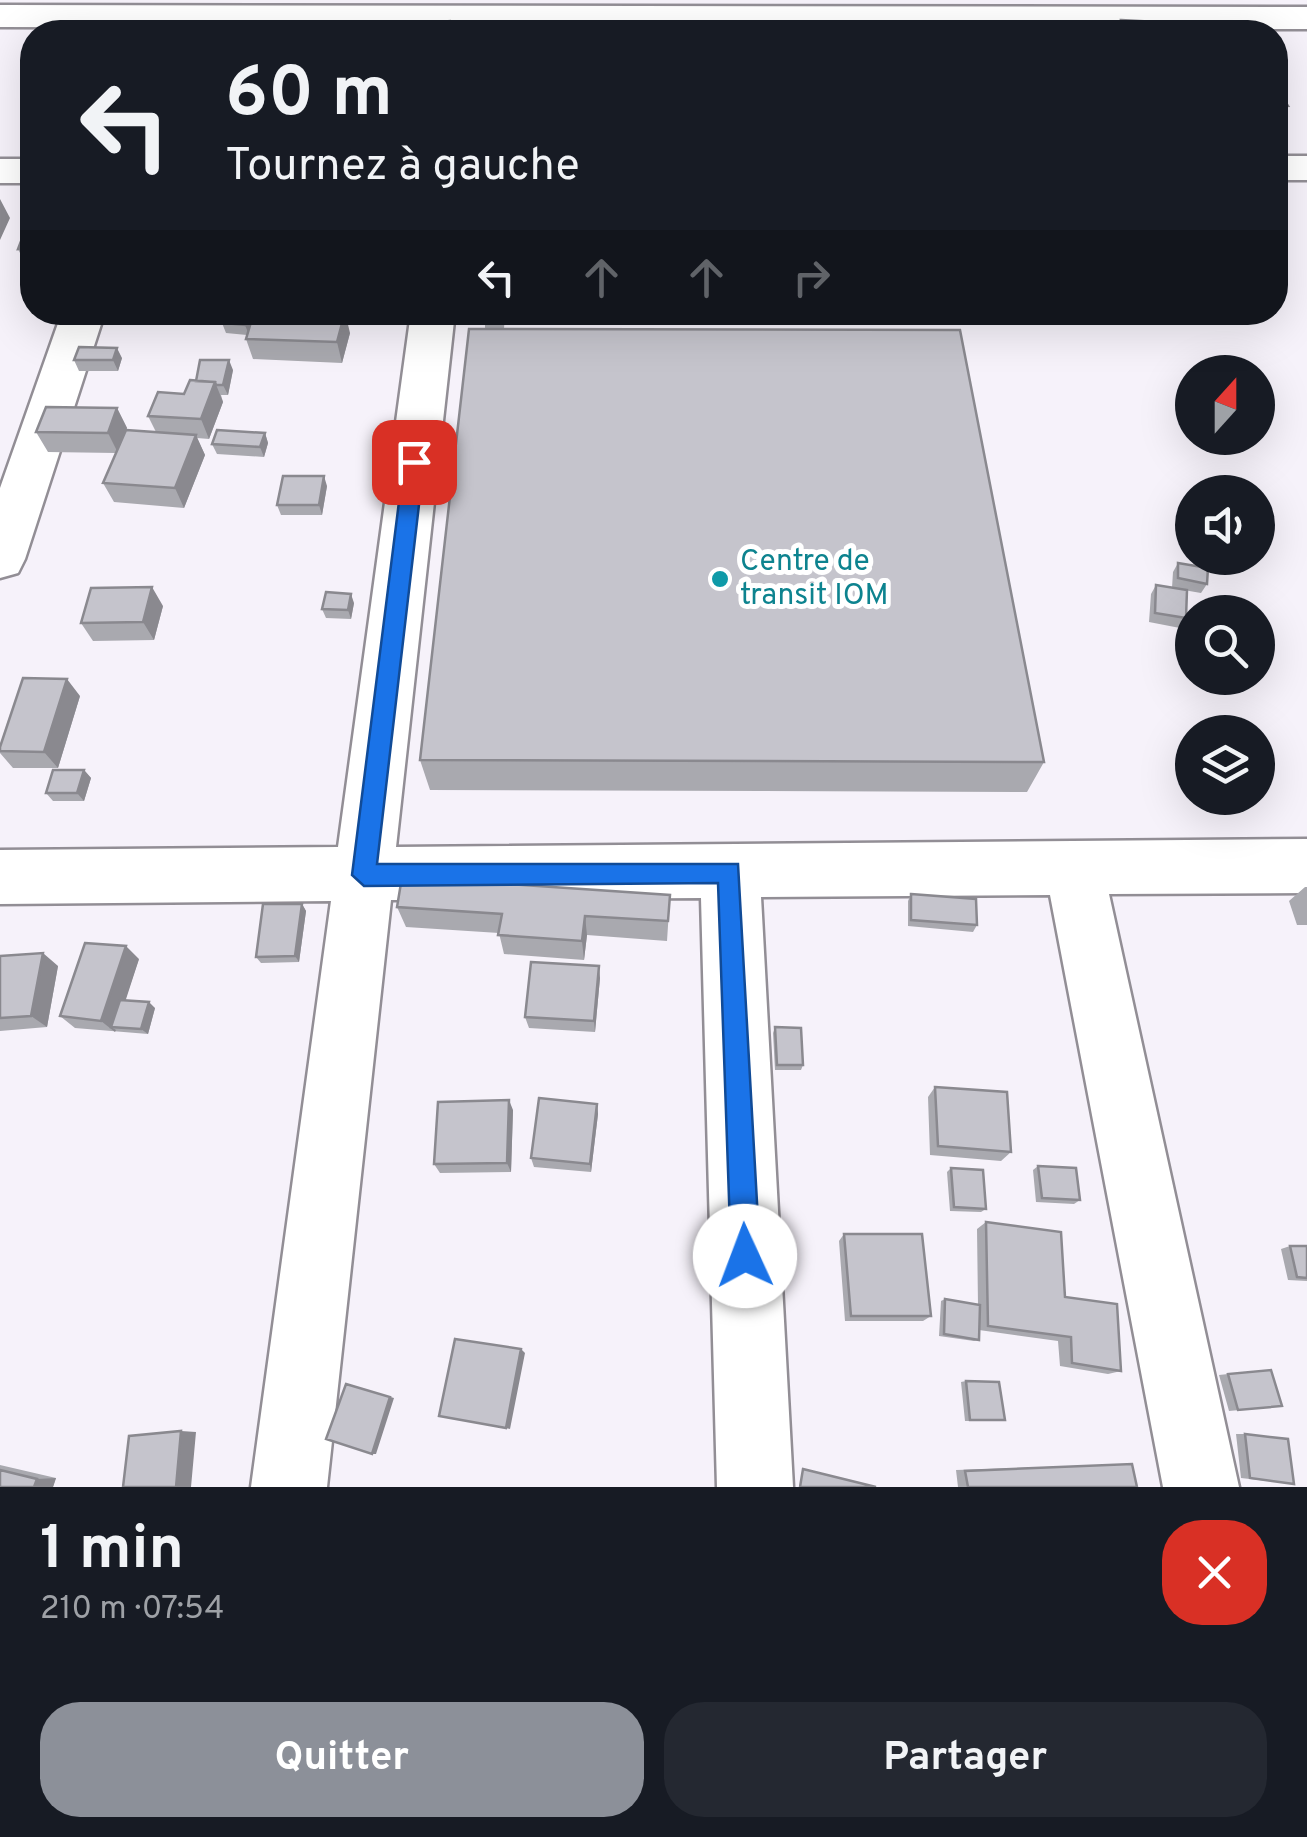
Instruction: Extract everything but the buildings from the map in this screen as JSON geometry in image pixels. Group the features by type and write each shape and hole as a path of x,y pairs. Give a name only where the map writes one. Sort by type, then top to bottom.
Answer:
{"street":[{"path":"0,16 1160,9 1307,18"},
{"path":"0,560 80,325"},
{"path":"289,1487 431,325"},
{"path":"0,878 1307,866"},
{"path":"1074,868 1201,1487"},
{"path":"730,872 755,1487"}],"place":[{"name":"Centre de transit IOM","path":"720,579"}],"route":[{"path":"414,462 364,875 730,872 745,1256"}]}
